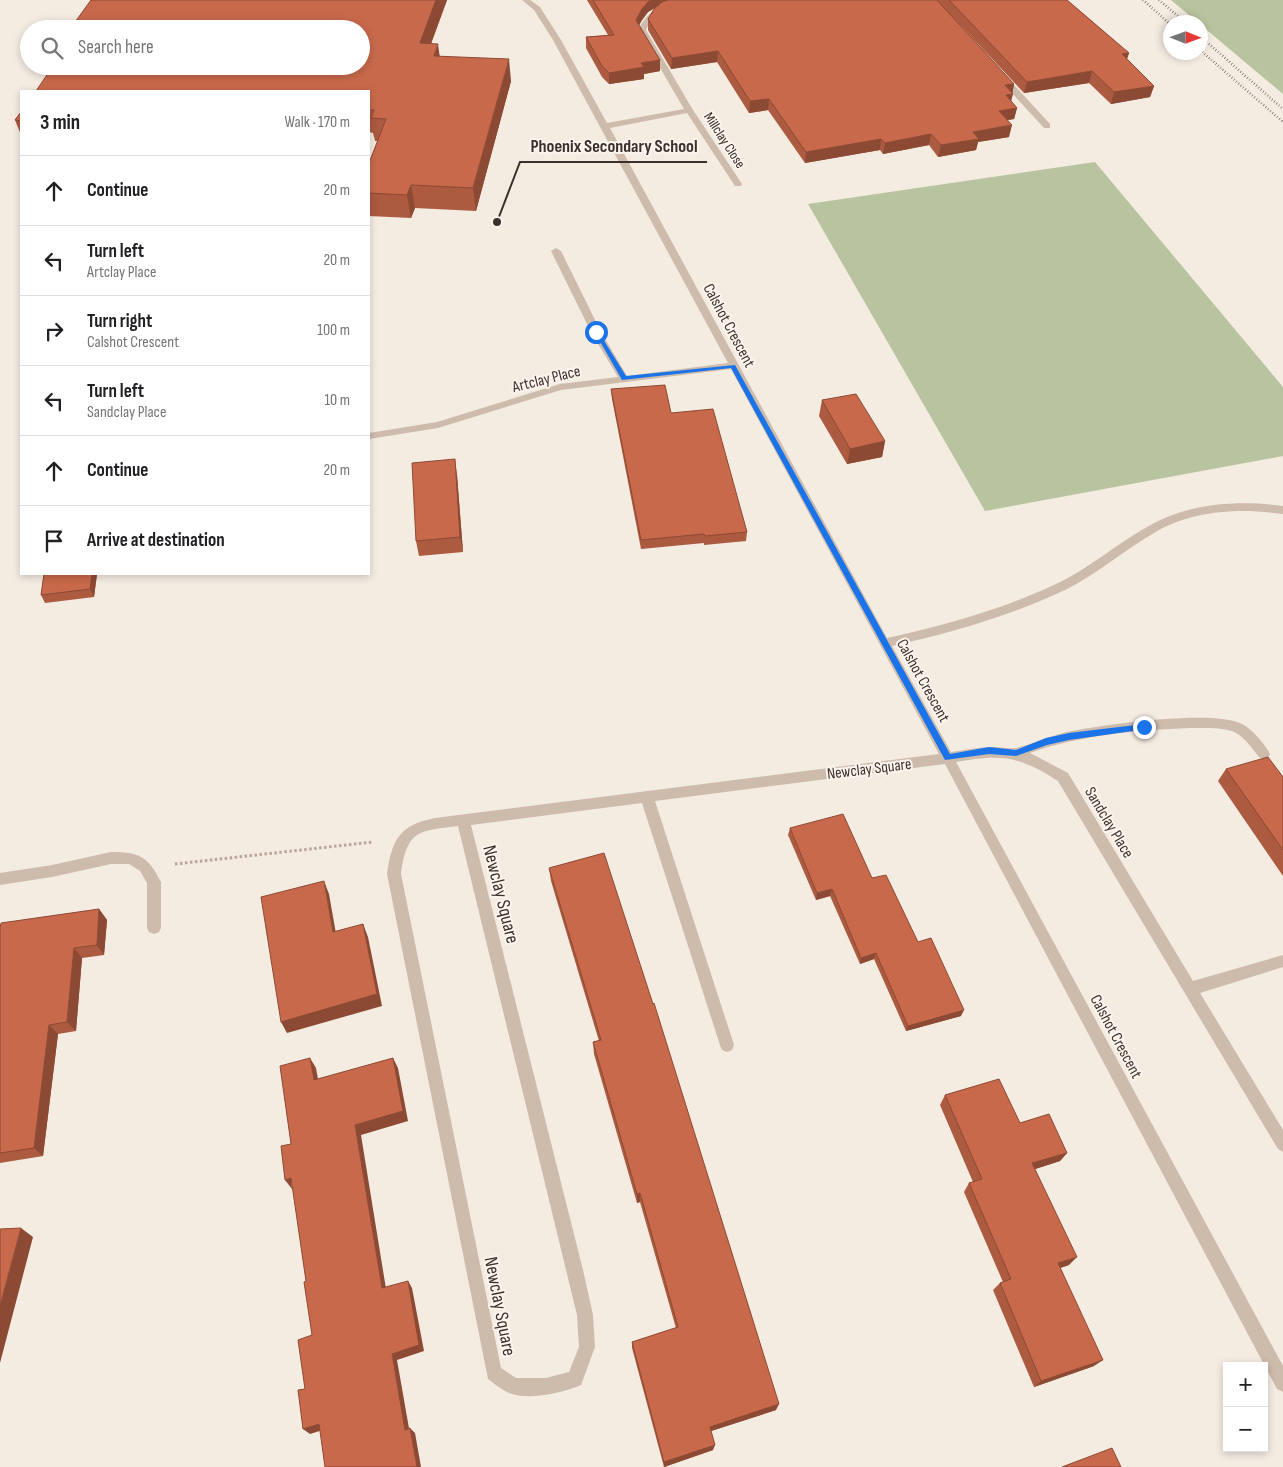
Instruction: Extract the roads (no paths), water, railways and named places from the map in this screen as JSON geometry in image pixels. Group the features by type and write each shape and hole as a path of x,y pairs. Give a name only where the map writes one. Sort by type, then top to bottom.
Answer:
{"street":[{"name":"Calshot Crescent","path":"526,0 537,9 557,40 948,758 1283,1383"},
{"name":"Millclay Close","path":"696,0 656,10 647,18 642,30 689,110 738,184"},
{"path":"996,70 1047,126"},
{"name":"Millclay Close","path":"604,126 689,110"},
{"path":"556,251 596,332 624,379"},
{"name":"Artclay Place","path":"370,436 438,425 560,387 733,366"},
{"path":"884,643 948,629 1041,596 1112,557 1156,526 1180,517 1227,508 1260,506 1283,510"},
{"path":"1016,753 1069,736 1205,722 1226,724 1239,728 1264,754"},
{"name":"Sandclay Place","path":"948,758 989,751 1016,753 1040,762 1062,777 1283,1144"},
{"name":"Newclay Square","path":"463,820 585,1315 587,1347 575,1379 546,1387 514,1386 494,1373 394,874 396,854 404,838 418,827 463,820 948,758"},
{"path":"647,797 727,1045"},
{"path":"0,879 52,871 111,858 132,858 145,867 154,882 154,928"},
{"path":"1190,989 1283,961"}],"railway":[{"path":"1143,0 1163,18"},
{"path":"1159,0 1177,15"},
{"path":"1208,43 1283,109"},
{"path":"1208,57 1283,122"}],"place":[{"name":"Phoenix Secondary School","path":"497,222"}]}
